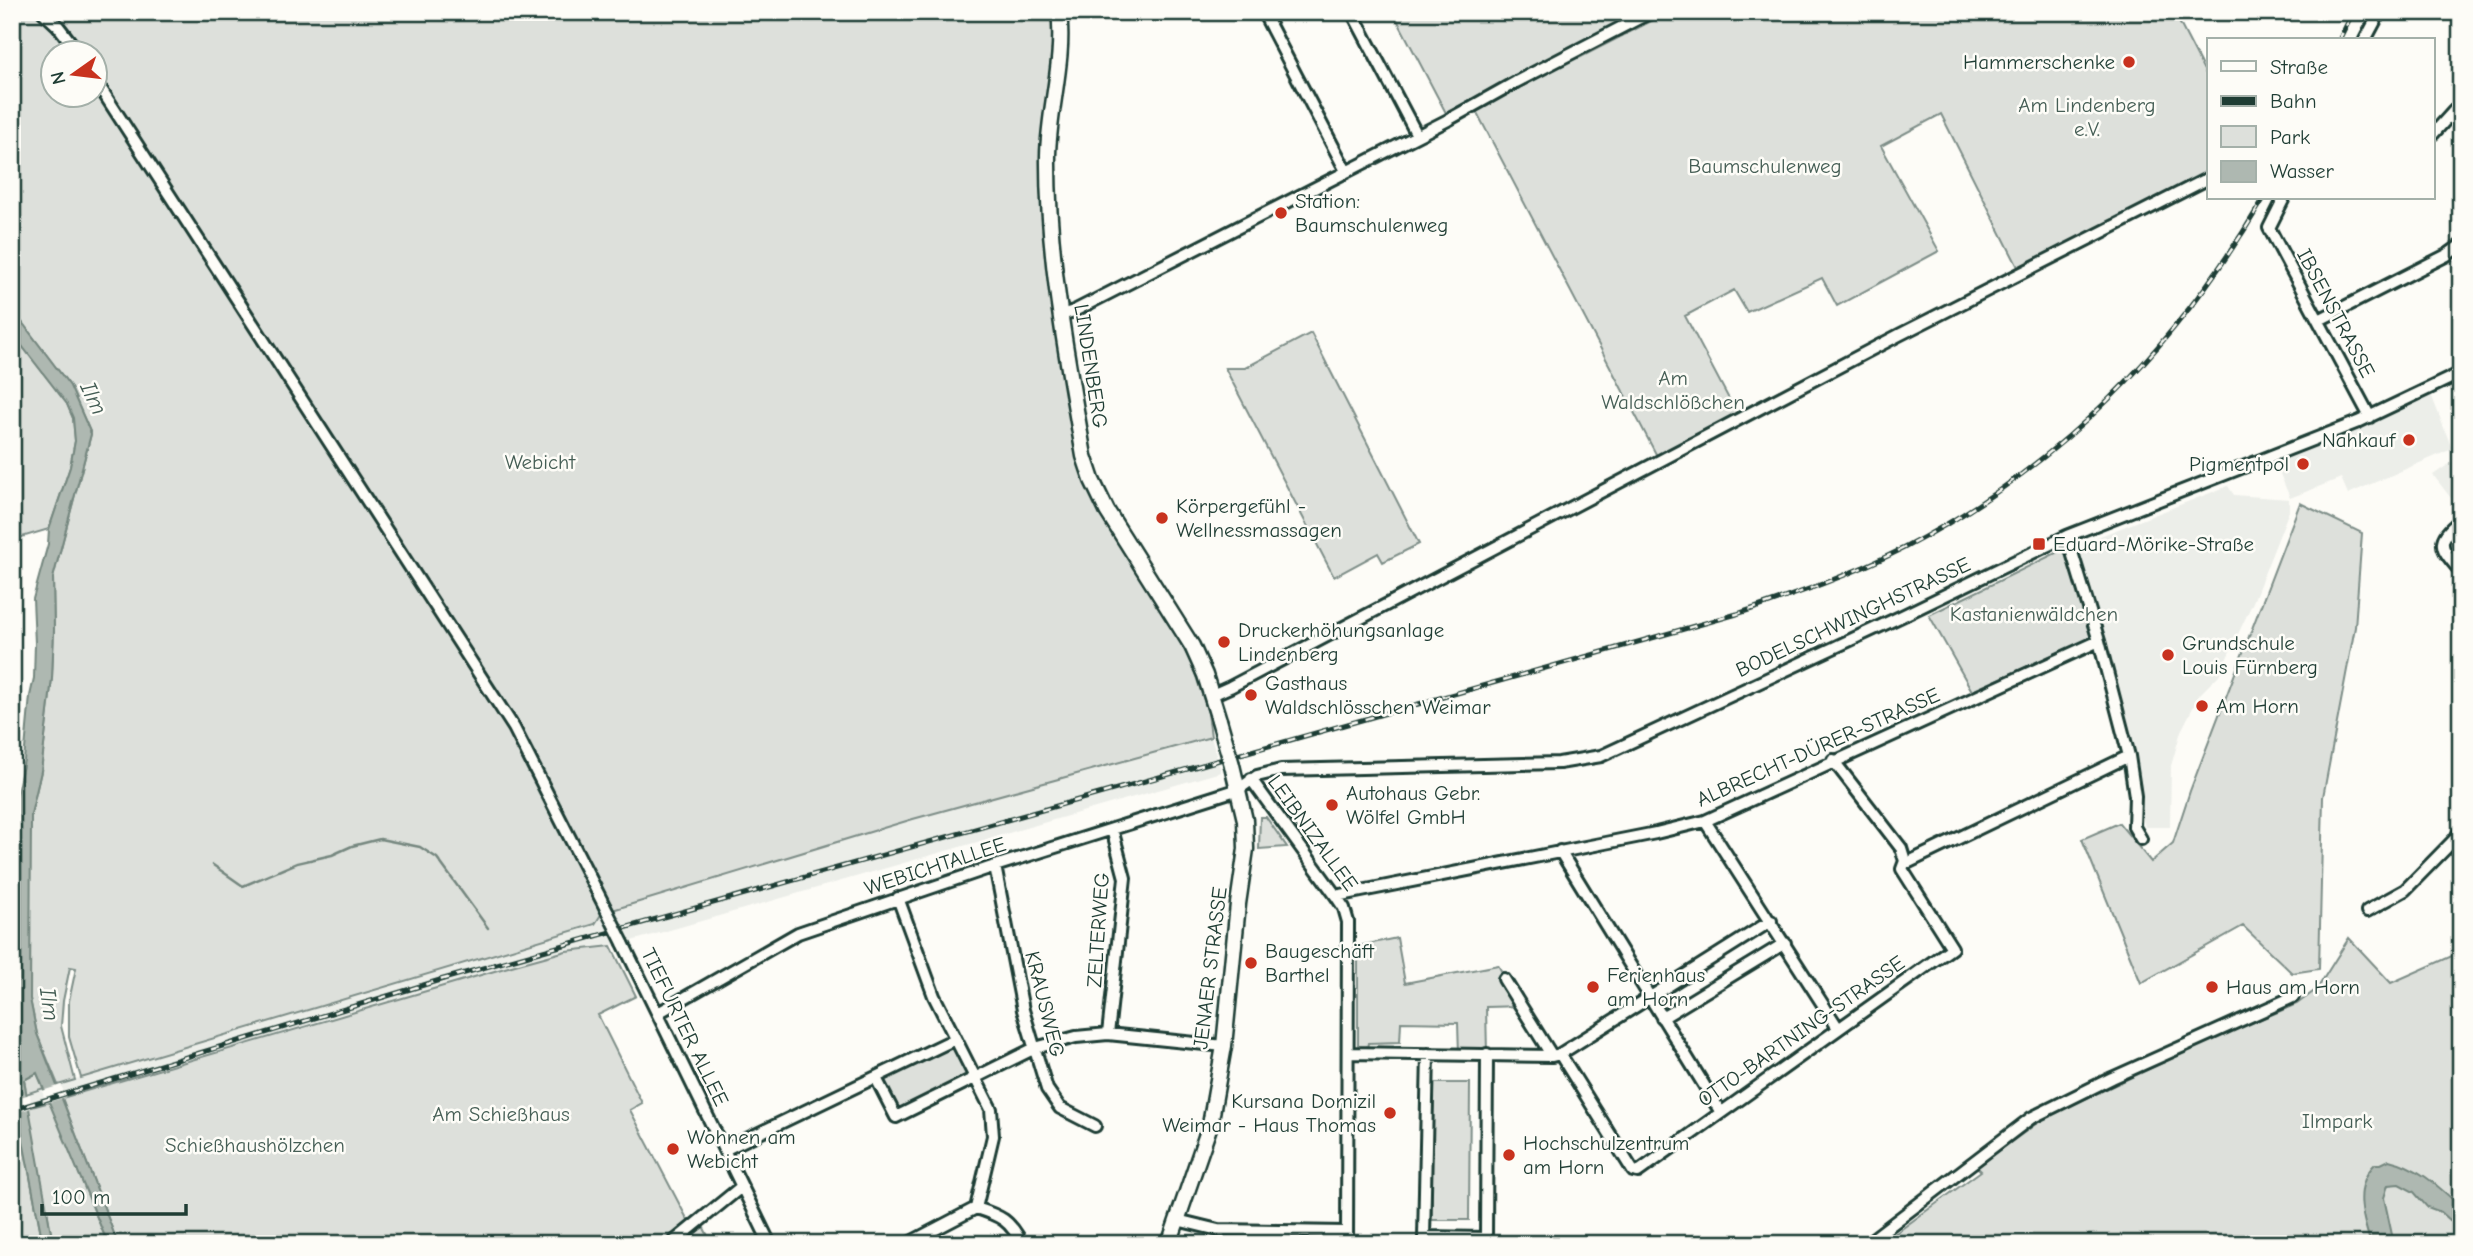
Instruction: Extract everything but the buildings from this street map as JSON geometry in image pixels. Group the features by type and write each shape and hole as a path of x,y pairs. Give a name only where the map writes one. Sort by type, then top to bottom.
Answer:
{"main road":[{"name":"LINDENBERG","path":"1059,12 1061,39 1048,154 1052,228 1061,315 1084,456 1091,480 1107,511 1192,646 1212,695"},
{"name":"JENAER STRASSE","path":"1169,1244 1210,1125 1223,1046 1246,849 1245,820 1239,789 1212,695"}],"street":[{"path":"43,12 67,38"},
{"path":"1263,12 1346,171"},
{"path":"1352,12 1417,135"},
{"path":"1061,315 1074,311 1417,135 1651,12"},
{"path":"2366,38 2380,12"},
{"name":"TIEFURTER ALLEE","path":"108,100 514,728 658,1013 770,1244"},
{"path":"2434,133 2457,116 2461,103"},
{"path":"1212,695 1899,335 2207,179"},
{"name":"IBSENSTRASSE","path":"2283,200 2269,228 2370,417"},
{"path":"2319,320 2461,245"},
{"name":"BODELSCHWINGHSTRASSE","path":"1239,789 1257,776 1281,770 1559,763 1601,756 2067,536 2370,417 2461,373"},
{"path":"2461,520 2444,535 2441,543 2443,550 2461,572"},
{"path":"2067,536 2099,640 2129,756 2135,796 2134,827 2141,839"},
{"name":"ALBRECHT-DÜRER-STRASSE","path":"1336,896 1656,833 1704,821 2099,640"},
{"path":"1833,760 1900,848 1905,861 1909,862 2129,756"},
{"name":"LEIBNIZALLEE","path":"1251,779 1336,896 1344,908 1348,922 1347,1238"},
{"name":"WEBICHTALLEE","path":"658,1013 798,933 995,866 1239,789"},
{"path":"1704,821 1838,1028"},
{"name":"ZELTERWEG","path":"1108,1034 1125,878 1112,829"},
{"path":"2367,911 2405,890 2461,830"},
{"path":"1560,851 1720,1111"},
{"name":"OTTO-BARTNING-STRASSE","path":"1556,1055 1633,1171 1638,1172 1952,947 1902,869 1905,861"},
{"name":"KRAUSWEG","path":"995,866 1023,1010 1047,1089 1054,1102 1066,1113 1095,1126"},
{"path":"898,898 934,996 991,1109 993,1128 976,1208"},
{"path":"1348,1053 1556,1055 1771,921"},
{"path":"1662,1018 1785,943"},
{"path":"1504,979 1556,1055"},
{"path":"1866,1244 2031,1118 2293,997"},
{"path":"876,1078 896,1117 1035,1048 1076,1037 1108,1034 1223,1046"},
{"path":"724,1150 955,1039"},
{"path":"1428,1054 1424,1237 1486,1238 1487,1054"},
{"path":"671,1244 741,1187"},
{"path":"906,1244 976,1208 1007,1220 1022,1244"},
{"path":"1177,1220 1218,1230 1347,1238"}],"shaded area":[{"path":"2431,394 2452,449 2348,494 2341,478 2290,498 2273,457"},
{"path":"2461,456 2461,511 2433,475"},
{"name":"Grundschule Louis Fürnberg","path":"2228,486 2234,495 2289,499 2289,511 2253,602 2219,675 2200,694 2181,731 2171,766 2170,827 2145,827 2075,546"},
{"path":"1211,737 1221,772 635,940 611,946 566,951 515,965 12,1113 12,1098 595,924 601,913 913,819"}],"green space":[{"name":"Webicht","path":"12,12 1053,12 1052,62 1045,111 1078,456 1192,664 1208,713 1211,737 913,819 602,913 595,924 81,1078 69,1037 69,1001 76,968 70,967 61,1026 75,1080 58,1085 37,1034 30,999 30,842 31,814 41,771 52,678 53,578 91,434 70,386 12,309"},
{"path":"1393,12 1640,12 1446,113"},
{"path":"1669,12 2174,12 2207,76 2207,173 2019,269 1941,114 1881,146 1939,251 1837,306 1822,278 1747,312 1734,290 1685,316 1738,416 1658,458 1474,107 1575,54 1579,58"},
{"path":"12,333 67,404 73,418 75,441 70,467 49,529 12,540"},
{"path":"1311,333 1419,544 1383,562 1378,553 1334,577 1225,368 1245,368"},
{"path":"2300,503 2362,533 2355,627 2323,797 2319,969 2292,973 2243,926 2141,983 2082,839 2119,823 2151,862 2173,843 2190,791"},
{"name":"Kastanienwäldchen","path":"2062,550 2066,553 2091,638 1972,691 1929,615"},
{"path":"1260,817 1266,817 1287,847 1259,849"},
{"path":"1397,938 1405,983 1498,965 1521,1006 1486,1007 1487,1054 1459,1054 1458,1023 1401,1022 1400,1042 1368,1043 1366,1053 1358,1053 1358,946"},
{"name":"Ilmpark","path":"2349,938 2391,983 2461,952 2461,1244 1881,1244 1981,1171 1977,1167 2044,1118 2211,1040 2297,1004 2317,989"},
{"path":"611,946 636,996 598,1015 642,1103 630,1110 694,1232 703,1226 712,1244 118,1244 62,1098 515,965 566,951"},
{"path":"953,1046 968,1076 897,1111 883,1080"},
{"path":"37,1073 44,1088 26,1094 24,1080"},
{"path":"1432,1083 1470,1083 1469,1220 1432,1220"},
{"path":"50,1102 108,1244 53,1244 28,1108"},
{"path":"19,1111 43,1244 12,1244 12,1113"}],"water":[{"path":"12,309 70,386 91,434 53,578 52,678 41,771 31,814 30,999 37,1034 118,1244 108,1244 37,1073 24,1080 53,1244 43,1244 20,1125 12,1050 12,986 15,970 12,843 14,808 24,760 34,678 33,599 48,544 49,529 70,467 75,441 73,418 67,404 12,333"},
{"path":"2389,1160 2410,1167 2461,1207 2461,1230 2441,1212 2427,1207 2414,1192 2399,1184 2388,1185 2384,1198 2394,1244 2371,1244 2361,1202 2364,1182 2375,1164"}],"pier":[{"path":"61,1085 66,1097 46,1103 42,1091"},
{"path":"30,1094 31,1108 15,1113 14,1099"}],"waterway":[{"path":"213,865 243,886 297,863 380,839 420,847 437,858 488,928"}],"railway":[{"path":"2340,38 2353,12"},
{"path":"12,1110 440,980 1737,614 1843,576 1904,548 1961,516 2014,480 2063,441 2110,398 2152,353 2229,253 2263,200"}],"place":[{"name":"Hammerschenke","path":"2129,62"},
{"name":"Station: Baumschulenweg","path":"1281,213"},
{"name":"Nahkauf","path":"2409,440"},
{"name":"Pigmentpol","path":"2303,464"},
{"name":"Körpergefühl - Wellnessmassagen","path":"1162,518"},
{"name":"Eduard-Mörike-Straße","path":"2039,544"},
{"name":"Druckerhöhungsanlage Lindenberg","path":"1224,642"},
{"name":"Grundschule Louis Fürnberg","path":"2168,655"},
{"name":"Gasthaus Waldschlösschen Weimar","path":"1251,695"},
{"name":"Am Horn","path":"2202,706"},
{"name":"Autohaus Gebr. Wölfel GmbH","path":"1332,805"},
{"name":"Baugeschäft Barthel","path":"1251,963"},
{"name":"Ferienhaus am Horn","path":"1593,987"},
{"name":"Haus am Horn","path":"2212,987"},
{"name":"Kursana Domizil Weimar - Haus Thomas","path":"1390,1113"},
{"name":"Wohnen am Webicht","path":"673,1149"},
{"name":"Hochschulzentrum am Horn","path":"1509,1155"}],"park label":[{"name":"Am Lindenberg e.V.","path":"2087,117"},
{"name":"Baumschulenweg","path":"1765,166"},
{"name":"Am Waldschlößchen","path":"1673,390"},
{"name":"Am Schießhaus","path":"501,1114"},
{"name":"Schießhaushölzchen","path":"255,1145"}],"water label":[{"name":"Ilm","path":"94,398"},
{"name":"Ilm","path":"50,1004"}]}
